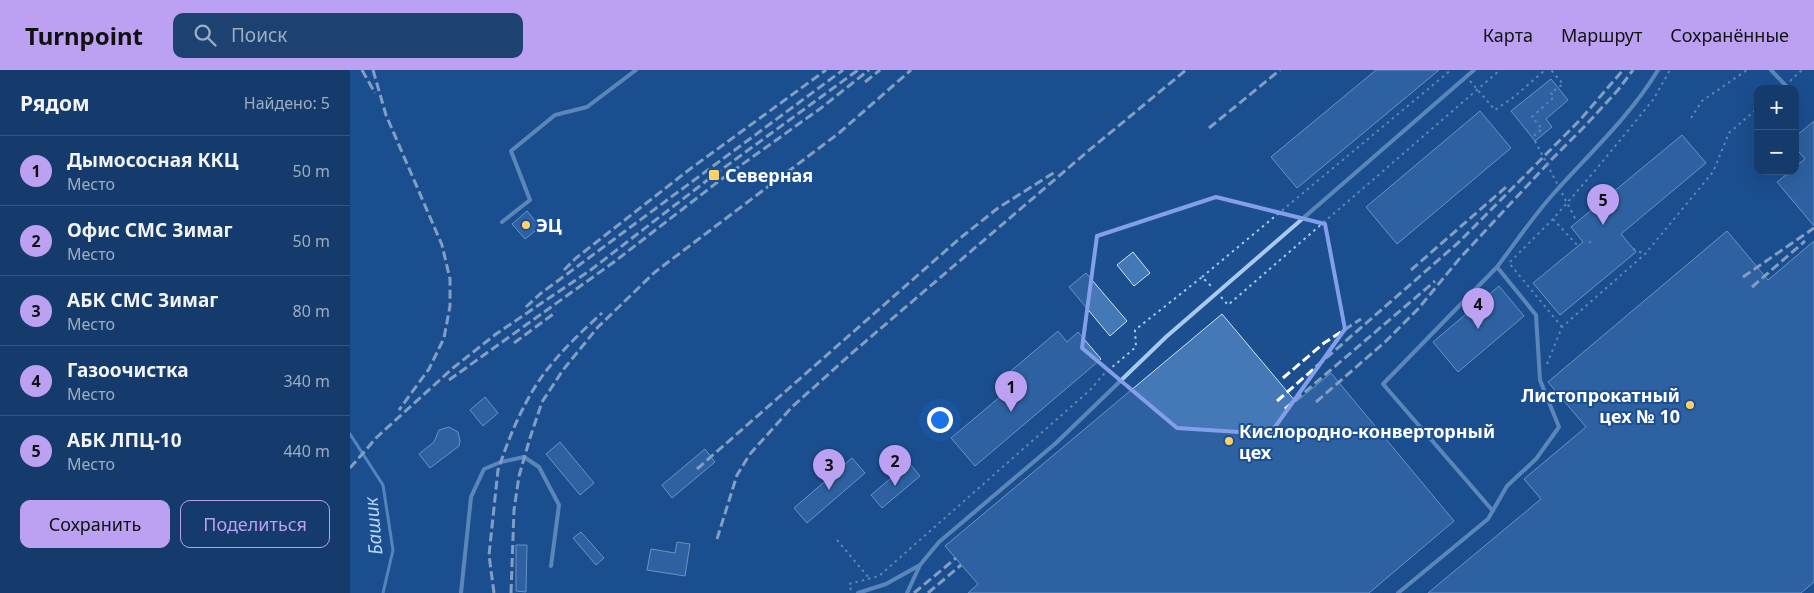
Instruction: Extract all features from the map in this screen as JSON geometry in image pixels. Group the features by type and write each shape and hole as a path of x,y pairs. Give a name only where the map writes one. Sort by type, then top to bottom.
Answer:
{"lane":[{"path":"502,222 530,200 511,151 555,115 586,107 636,70"},
{"path":"907,593 920,565 939,542 1056,443 1166,337 1474,70"},
{"path":"1492,511 1384,384 1497,267 1553,194 1648,87 1658,70"},
{"path":"1771,70 1785,85"},
{"path":"1398,593 1488,519 1507,486 1536,459 1559,427 1540,380 1536,315 1497,267"},
{"path":"461,593 471,497 484,469 501,462 524,457 539,467 559,505 551,566"},
{"path":"858,593 886,584 920,565"}],"path":[{"path":"1202,277 1451,70"},
{"path":"1466,76 1495,110 1514,97 1545,70"},
{"path":"1534,136 1542,129 1532,117 1554,97 1551,94 1563,84 1551,70"},
{"path":"1562,327 1509,264 1553,218 1653,100 1670,70"},
{"path":"1691,118 1702,101 1747,70"},
{"path":"1785,85 1802,70"},
{"path":"1540,380 1562,327 1645,254 1713,172 1729,133 1754,111"},
{"path":"1535,141 1577,222"},
{"path":"1553,218 1578,246"},
{"path":"1589,243 1592,240"},
{"path":"1633,249 1645,254"},
{"path":"837,540 869,578"}],"highlighted area":[{"path":"1216,197 1325,224 1345,329 1270,434 1177,428 1082,348 1097,236"}],"building":[{"path":"1376,70 1439,70 1297,188 1271,157"},
{"path":"1551,79 1568,100 1546,119 1552,127 1535,141 1511,111"},
{"path":"1480,111 1511,148 1397,244 1366,207"},
{"path":"1814,121 1814,226 1777,182 1786,175 1799,175 1799,164 1805,159 1799,152 1799,134"},
{"path":"1682,135 1706,163 1621,234 1636,252 1560,315 1533,283 1583,242 1571,227"},
{"name":"ЭЦ","path":"527,211 540,227 525,239 512,224"},
{"name":"Листопрокатный цех № 10","path":"1727,231 1768,280 1814,241 1814,582 1801,593 1428,593 1541,499 1524,479 1586,427 1548,382"},
{"path":"1133,252 1150,273 1134,286 1117,265"},
{"path":"1086,273 1127,321 1110,336 1069,287"},
{"path":"1499,286 1524,316 1458,372 1433,342"},
{"name":"Кислородно-конверторный цех","path":"1222,314 1296,402 1331,373 1454,521 1369,593 968,593 978,584 945,546"},
{"path":"1058,331 1067,342 1078,332 1101,359 975,466 951,438 1013,386 1005,376"},
{"path":"485,397 498,413 483,426 470,410"},
{"path":"449,427 458,432 459,446 430,468 419,454 434,442 439,430"},
{"path":"560,442 594,483 580,495 546,454"},
{"path":"895,446 920,476 882,508 871,495 896,474 882,457"},
{"path":"705,449 715,462 672,498 662,485"},
{"path":"852,458 865,473 807,523 794,508"},
{"path":"581,532 604,558 596,565 573,538"},
{"path":"677,542 690,544 685,576 647,570 651,549 675,553"},
{"path":"516,545 527,545 526,592 516,591"}],"waterway":[{"name":"Башик","path":"350,434 383,485 393,550 383,593"}],"railway":[{"path":"362,70 375,93"},
{"path":"373,70 386,115 442,245 450,279 450,306 444,338 429,369 399,410"},
{"path":"564,270 576,258 690,169 826,70"},
{"path":"526,307 540,294 843,70"},
{"path":"350,468 377,437 453,368 496,334 592,269 714,175 858,70"},
{"path":"449,380 614,262 719,181 821,108 869,70"},
{"path":"865,82 880,70"},
{"path":"511,593 514,510 519,476 542,402 563,370 598,327 655,272 839,133 911,70"},
{"path":"717,539 737,475 750,454 792,407 852,353 1186,70"},
{"path":"1209,128 1280,70"},
{"path":"1277,401 1459,242 1580,120 1623,70"},
{"path":"1316,402 1385,342 1418,309 1460,258 1585,126 1618,90 1633,70"},
{"path":"697,469 959,239 998,208 1055,172"},
{"path":"1411,270 1506,187"},
{"path":"1743,277 1814,228"},
{"path":"1752,287 1805,241"},
{"path":"1285,409 1435,281"},
{"path":"514,343 556,312"},
{"path":"494,593 489,555 498,470 507,445 523,409 543,375 571,342 602,313"},
{"path":"1283,378 1324,343 1361,319"},
{"path":"914,593 956,558"},
{"path":"928,593 961,565"}],"place":[{"name":"Северная","path":"714,175"},
{"name":"ЭЦ","path":"526,225"},
{"name":"АБК ЛПЦ-10","path":"1603,225"},
{"name":"Газоочистка","path":"1478,329"},
{"name":"Листопрокатный цех № 10","path":"1690,405"},
{"name":"Дымососная ККЦ","path":"1011,412"},
{"name":"Кислородно-конверторный цех","path":"1229,441"},
{"name":"Офис СМС Зимаг","path":"895,486"},
{"name":"АБК СМС Зимаг","path":"829,490"}]}
